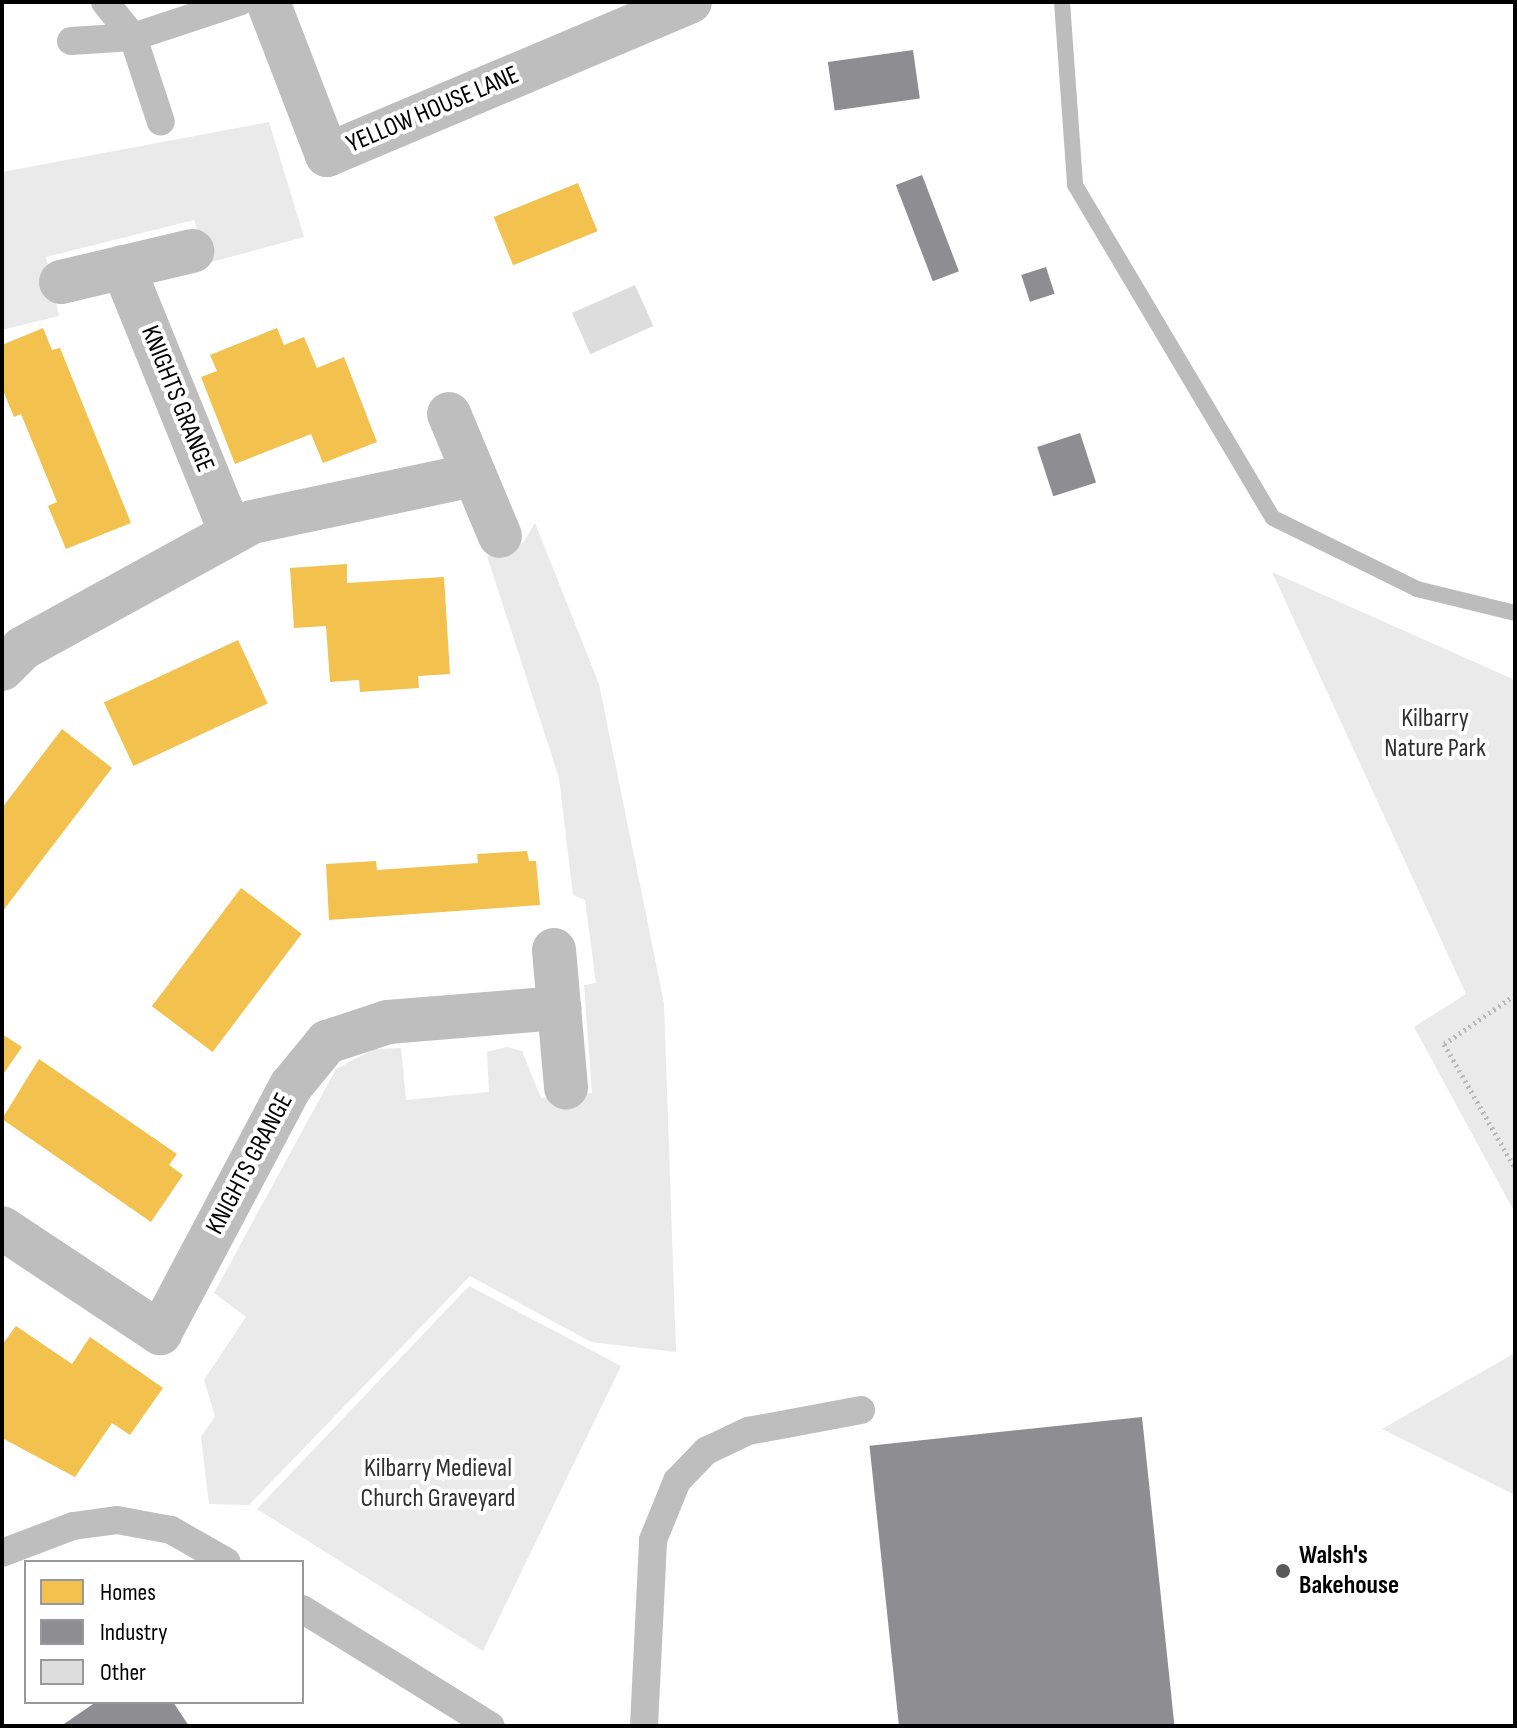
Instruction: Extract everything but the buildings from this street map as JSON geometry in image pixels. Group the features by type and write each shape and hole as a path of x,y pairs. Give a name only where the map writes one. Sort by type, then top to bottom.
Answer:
{"street":[{"name":"YELLOW HOUSE LANE","path":"268,2 327,155 690,2"},
{"path":"61,282 192,251"},
{"name":"KNIGHTS GRANGE","path":"123,267 230,531"},
{"path":"449,414 500,536"},
{"path":"2,669 23,648 230,531 474,475"},
{"path":"554,950 566,1087"},
{"name":"KNIGHTS GRANGE","path":"2,1228 160,1333 291,1086 327,1042 388,1022 559,1008"}],"lane":[{"path":"105,2 133,37 161,122"},
{"path":"71,41 133,37 239,2"},
{"path":"644,1726 653,1540 677,1481 706,1451 748,1431 861,1410"},
{"path":"2,1553 73,1526 117,1520 171,1530 224,1560"},
{"path":"304,1610 491,1726"}],"path":[{"path":"1515,995 1444,1044 1515,1168"}],"green space":[{"path":"269,122 304,237 208,263 194,220 46,257 59,316 2,330 2,172"},
{"path":"535,523 599,684 664,1003 676,1352 591,1342 470,1276 249,1505 209,1504 201,1437 215,1416 204,1380 246,1317 214,1293 336,1069 374,1049 401,1048 406,1100 489,1092 487,1052 507,1047 522,1051 541,1098 592,1093 584,985 596,983 585,900 573,895 559,778 487,556 523,543"},
{"name":"Kilbarry Nature Park","path":"1272,572 1515,680 1515,1213 1414,1027 1466,994"},
{"name":"Kilbarry Medieval Church Graveyard","path":"469,1286 621,1366 483,1651 257,1509"},
{"path":"1515,1353 1515,1495 1382,1429"}],"waterway":[{"path":"1062,2 1075,185 1273,518 1417,589 1515,613"}],"place":[{"name":"Walsh's Bakehouse","path":"1283,1571"}]}
